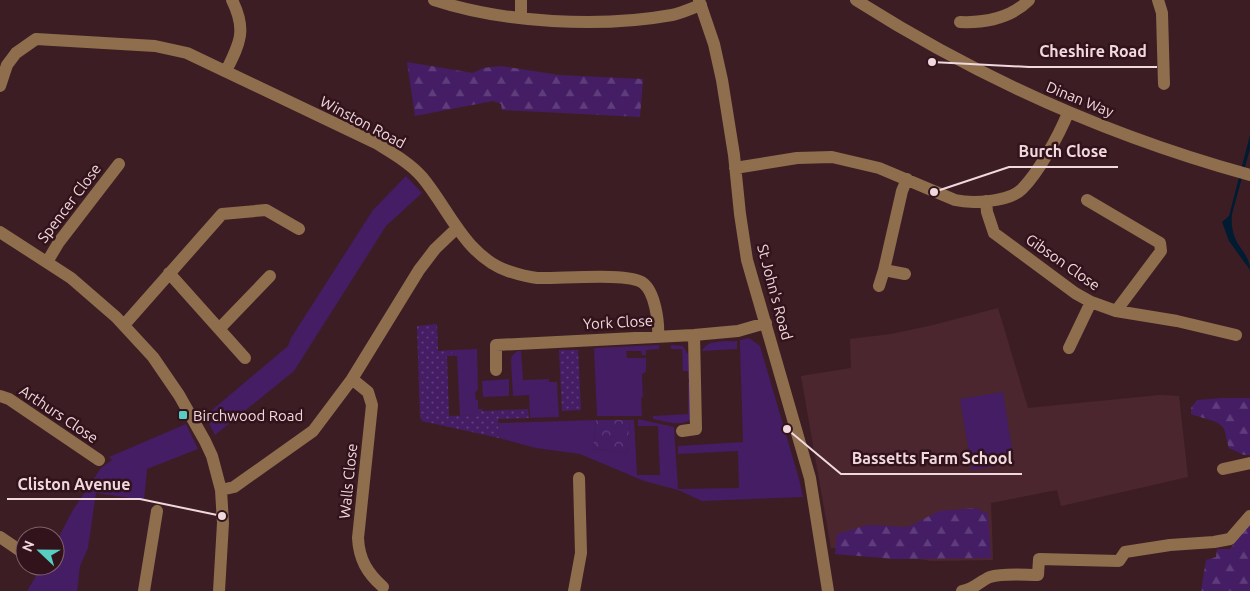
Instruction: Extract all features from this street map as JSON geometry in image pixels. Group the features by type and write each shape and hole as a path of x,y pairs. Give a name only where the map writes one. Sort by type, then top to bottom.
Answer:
{"street":[{"path":"226,72 239,41 241,29 240,15 232,0"},
{"path":"434,0 462,9 521,18 569,21 618,20 673,14 700,3"},
{"path":"521,0 521,18"},
{"name":"Dinan Way","path":"856,0 893,24 979,72 1068,113 1160,148 1250,176"},
{"path":"960,22 979,23 990,20 1022,7 1029,0"},
{"path":"1158,0 1162,13 1164,84"},
{"name":"St John's Road","path":"700,3 714,44 722,80 747,260 810,478 828,591"},
{"name":"Winston Road","path":"0,86 7,65 16,53 36,39 155,46 187,53 376,143 398,157 422,178 457,228 477,251 495,266 510,272 537,278 614,276 637,279 643,283 651,294 658,324 658,336"},
{"path":"735,168 797,158 832,157 878,168 955,200 967,203 999,199 1021,190 1034,175 1063,126 1068,113"},
{"name":"Spencer Close","path":"47,262 59,242 119,164"},
{"path":"879,286 902,191 907,179"},
{"path":"1087,200 1160,243 1162,251 1116,311"},
{"name":"Gibson Close","path":"986,201 987,212 994,233 1090,302 1116,311 1177,321 1236,335"},
{"path":"124,325 222,214 266,210 299,229"},
{"path":"221,490 234,487 313,431 352,379 419,270 435,249 457,228"},
{"path":"0,233 71,278 124,325 153,357 179,395 212,456 221,490 223,523 219,591"},
{"path":"884,270 904,274"},
{"path":"169,273 245,358"},
{"path":"219,329 270,276"},
{"path":"1069,348 1090,302"},
{"name":"York Close","path":"496,370 496,345 694,335 738,331 766,323"},
{"path":"682,431 696,429 694,335"},
{"name":"Walls Close","path":"352,379 368,392 372,405 358,551 362,563 372,578 383,587"},
{"name":"Arthurs Close","path":"0,396 9,399 99,460"},
{"path":"1222,469 1250,463"},
{"path":"574,591 581,553 579,478"},
{"path":"144,591 157,511"},
{"path":"962,591 967,591 988,578 998,575 1038,574 1040,559 1118,562 1125,552 1230,539 1250,516"},
{"path":"0,537 15,547"}],"shaded area":[{"path":"998,308 1028,408 1160,395 1179,396 1188,477 1061,506 1057,490 991,503 993,560 931,561 867,550 831,548 801,376 851,368 850,339 891,334"}],"green space":[{"path":"407,62 473,73 483,68 501,66 559,75 643,79 640,117 502,110 501,104 493,101 415,116"},
{"path":"406,176 422,193 386,226 294,371 215,435 205,416 288,346 291,338 373,210"},
{"path":"437,324 438,351 452,350 452,356 447,356 449,416 478,415 478,409 483,411 528,409 529,418 498,419 499,438 422,421 420,417 417,326"},
{"path":"749,338 760,346 803,497 702,501 678,490 644,481 580,454 536,448 499,438 498,423 596,420 593,449 627,453 630,420 634,420 637,475 660,475 658,426 638,426 638,419 674,427 678,489 739,488 738,451 678,454 678,446 743,442 740,340"},
{"path":"737,341 737,349 702,351 704,347 712,343"},
{"path":"659,345 659,349 646,350 646,355 642,355 641,351 626,351 627,358 646,358 646,372 642,374 642,416 597,416 594,348"},
{"path":"671,345 683,346 687,353 690,354 691,379 688,379 688,371 683,371 682,349 671,349"},
{"path":"477,349 478,389 475,393 476,400 478,400 478,415 460,416 457,356 452,356 452,350"},
{"path":"559,350 578,350 581,410 562,411"},
{"path":"517,351 521,351 523,380 549,379 549,382 557,382 559,417 530,418 529,395 513,396 511,360"},
{"path":"509,379 509,396 483,397 482,381"},
{"path":"688,382 692,382 690,420 677,423 653,419 653,416 688,414"},
{"path":"1003,392 1014,463 972,470 960,399"},
{"path":"1250,398 1250,455 1244,455 1229,448 1224,429 1218,423 1191,414 1191,408 1197,400"},
{"path":"596,420 630,420 627,453 593,449"},
{"path":"186,424 198,449 147,469 144,500 96,493 88,548 80,566 77,591 27,591 36,576 65,576 65,526 101,468 112,460 109,457"},
{"path":"976,508 988,514 991,558 895,559 835,554 837,534 867,525 908,527 939,511"},
{"path":"1250,523 1250,591 1201,591 1206,560 1216,557 1217,549 1230,549"}],"water":[{"path":"1250,135 1250,149 1232,214 1232,229 1237,242 1247,257 1250,270 1229,241 1222,222 1229,216"}],"place":[{"name":"Cheshire Road","path":"932,62"},
{"name":"Burch Close","path":"934,192"},
{"name":"Birchwood Road","path":"183,415"},
{"name":"Bassetts Farm School","path":"787,429"},
{"name":"Cliston Avenue","path":"222,516"}]}
